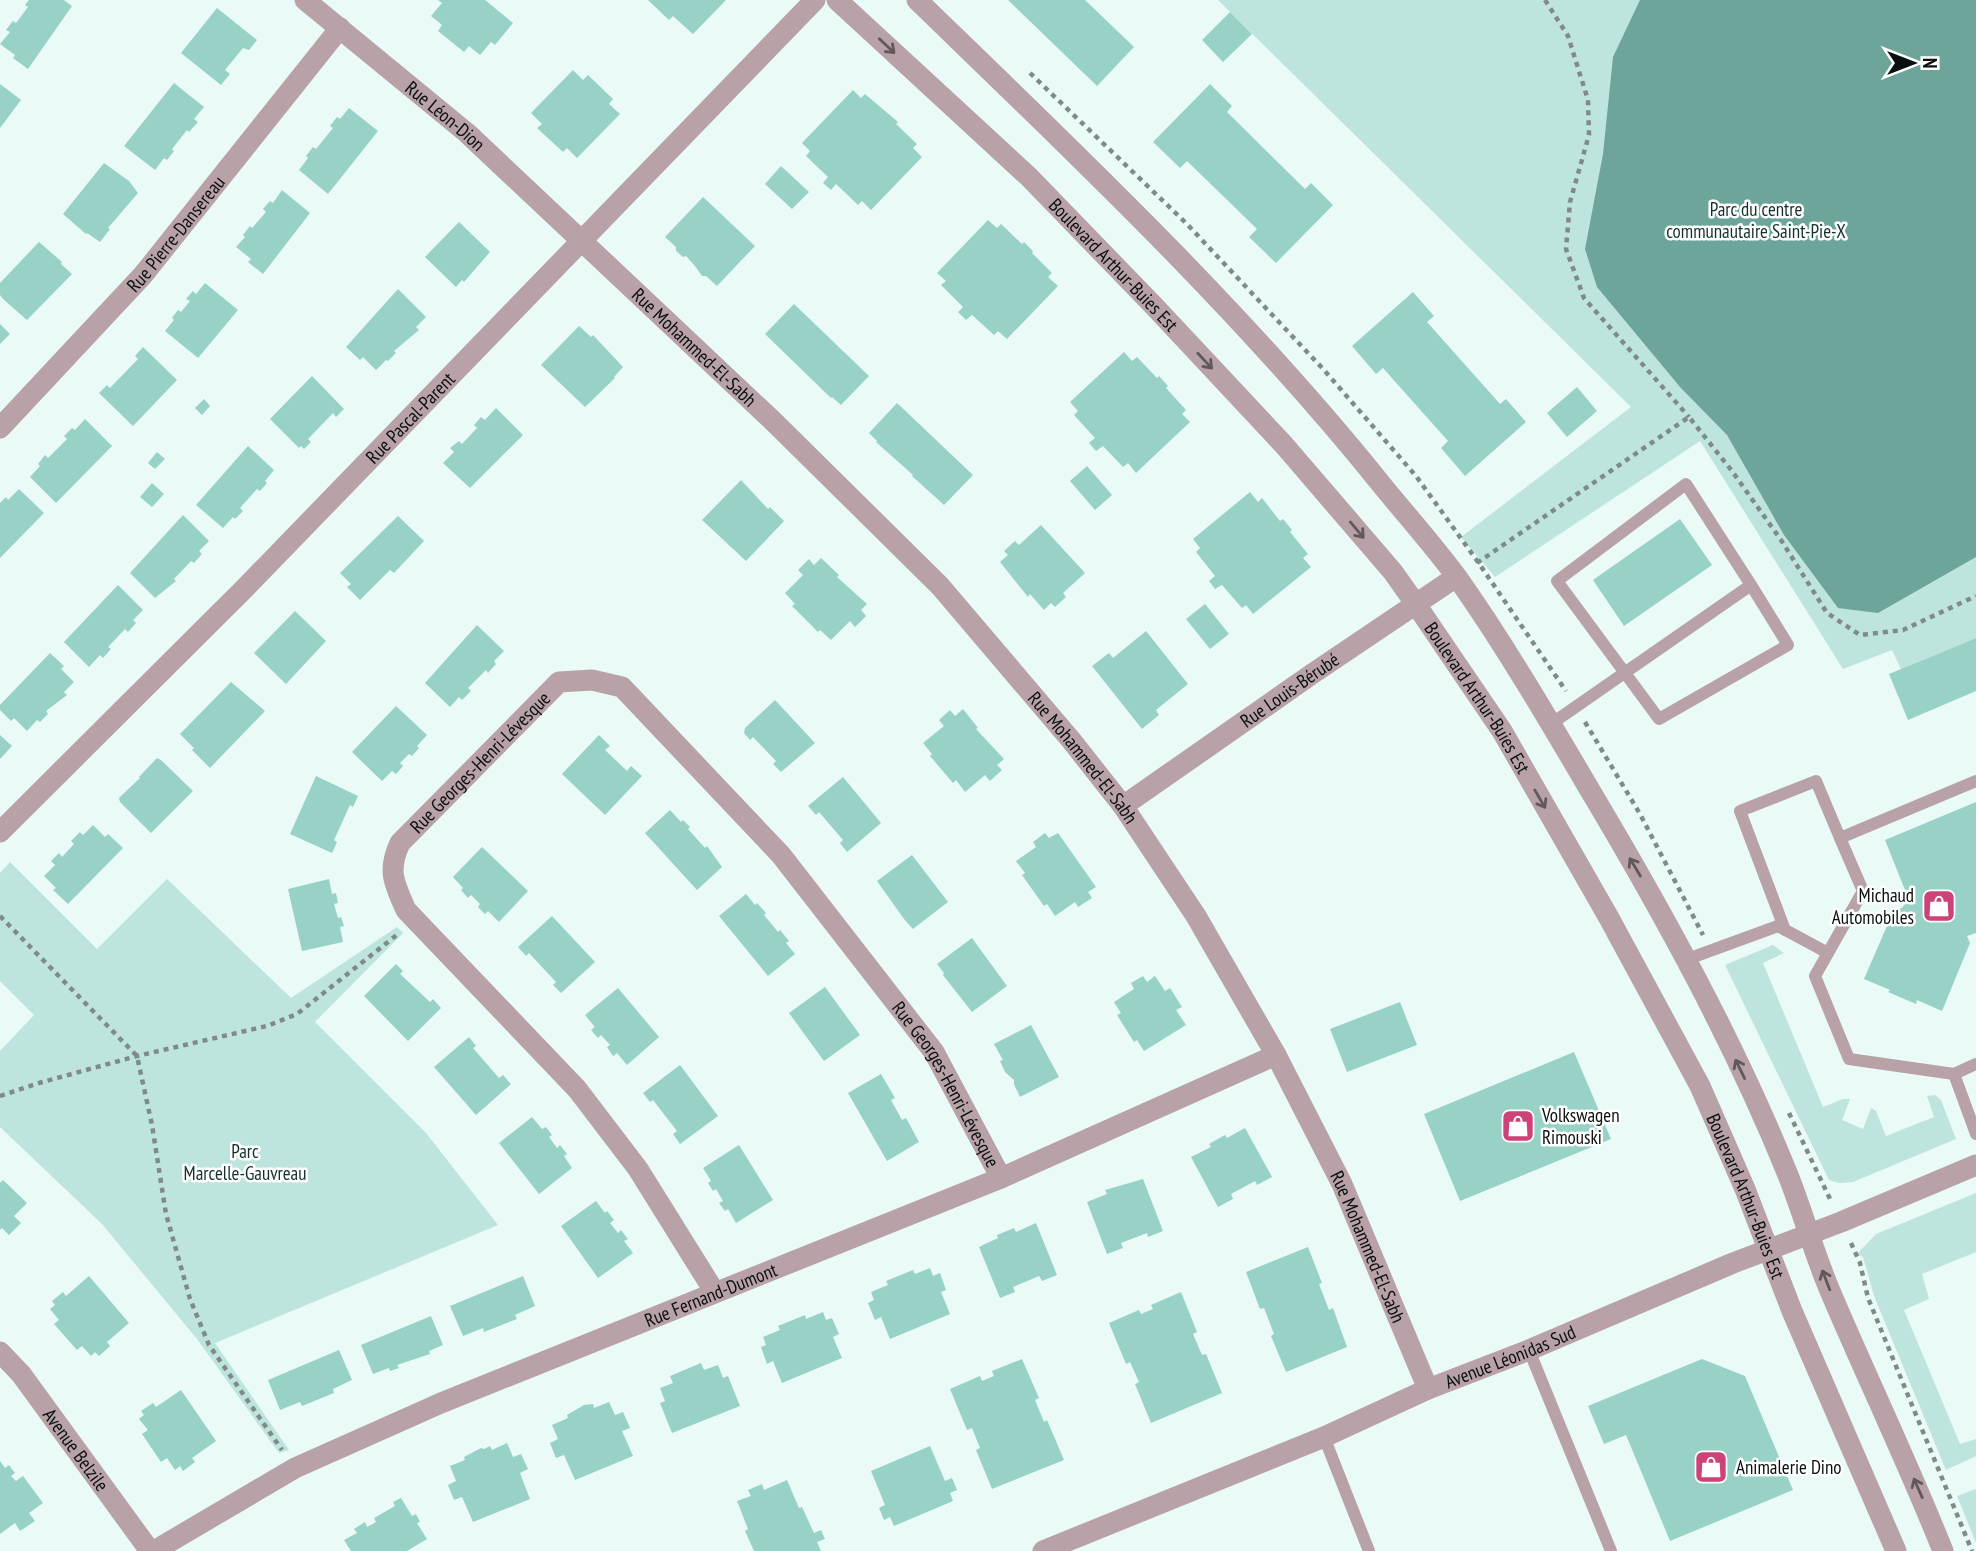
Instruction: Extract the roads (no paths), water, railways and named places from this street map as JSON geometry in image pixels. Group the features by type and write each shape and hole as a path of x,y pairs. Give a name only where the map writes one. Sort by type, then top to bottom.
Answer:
{"street":[{"name":"Rue Léon-Dion","path":"304,0 467,133 582,239"},
{"name":"Rue Pascal-Parent","path":"0,832 245,588 815,0"},
{"name":"Boulevard Arthur-Buies Est","path":"836,0 1029,177 1154,306 1284,445 1393,572 1415,603 1502,731 1609,918 1700,1086 1745,1189 1792,1311 1896,1551"},
{"path":"917,0 1076,153 1208,287 1321,410 1457,577 1551,724 1653,897 1741,1072 1787,1175 1828,1286 1921,1494 1943,1551"},
{"name":"Rue Pierre-Dansereau","path":"0,428 143,275 340,28"},
{"name":"Rue Mohammed-El-Sabh","path":"582,239 774,422 940,586 1071,740 1123,806 1196,916 1276,1055 1342,1184 1429,1389"},
{"name":"Rue Louis-Bérubé","path":"1123,806 1312,674 1390,624 1415,603 1457,577"},
{"name":"Rue Georges-Henri-Lévesque","path":"714,1292 638,1169 576,1088 405,910 394,883 392,859 400,843 559,682 592,680 622,687 781,855 934,1052 1001,1178"},
{"name":"Rue Fernand-Dumont","path":"152,1551 295,1468 441,1403 1001,1178 1276,1055"},
{"name":"Avenue Léonidas Sud","path":"1043,1551 1324,1437 1429,1389 1976,1165"},
{"name":"Avenue Belzile","path":"0,1352 21,1374 152,1551"}],"lane":[{"path":"1686,484 1751,585 1788,645 1659,719 1557,581 1686,484"},
{"path":"1551,724 1751,585"},
{"path":"1785,930 1740,811 1816,781 1863,891 1815,976 1849,1059 1954,1074 1976,1064"},
{"path":"1840,838 1976,781"},
{"path":"1685,960 1778,926 1828,953"},
{"path":"1954,1074 1976,1134"},
{"path":"1529,1350 1611,1551"},
{"path":"1324,1437 1369,1551"}],"place":[{"name":"Michaud Automobiles","path":"1939,906"},
{"name":"Volkswagen Rimouski","path":"1518,1126"},
{"name":"Animalerie Dino","path":"1711,1467"}],"park label":[{"name":"Parc du centre communautaire Saint-Pie-X","path":"1756,220"},
{"name":"Parc Marcelle-Gauvreau","path":"245,1162"}]}
